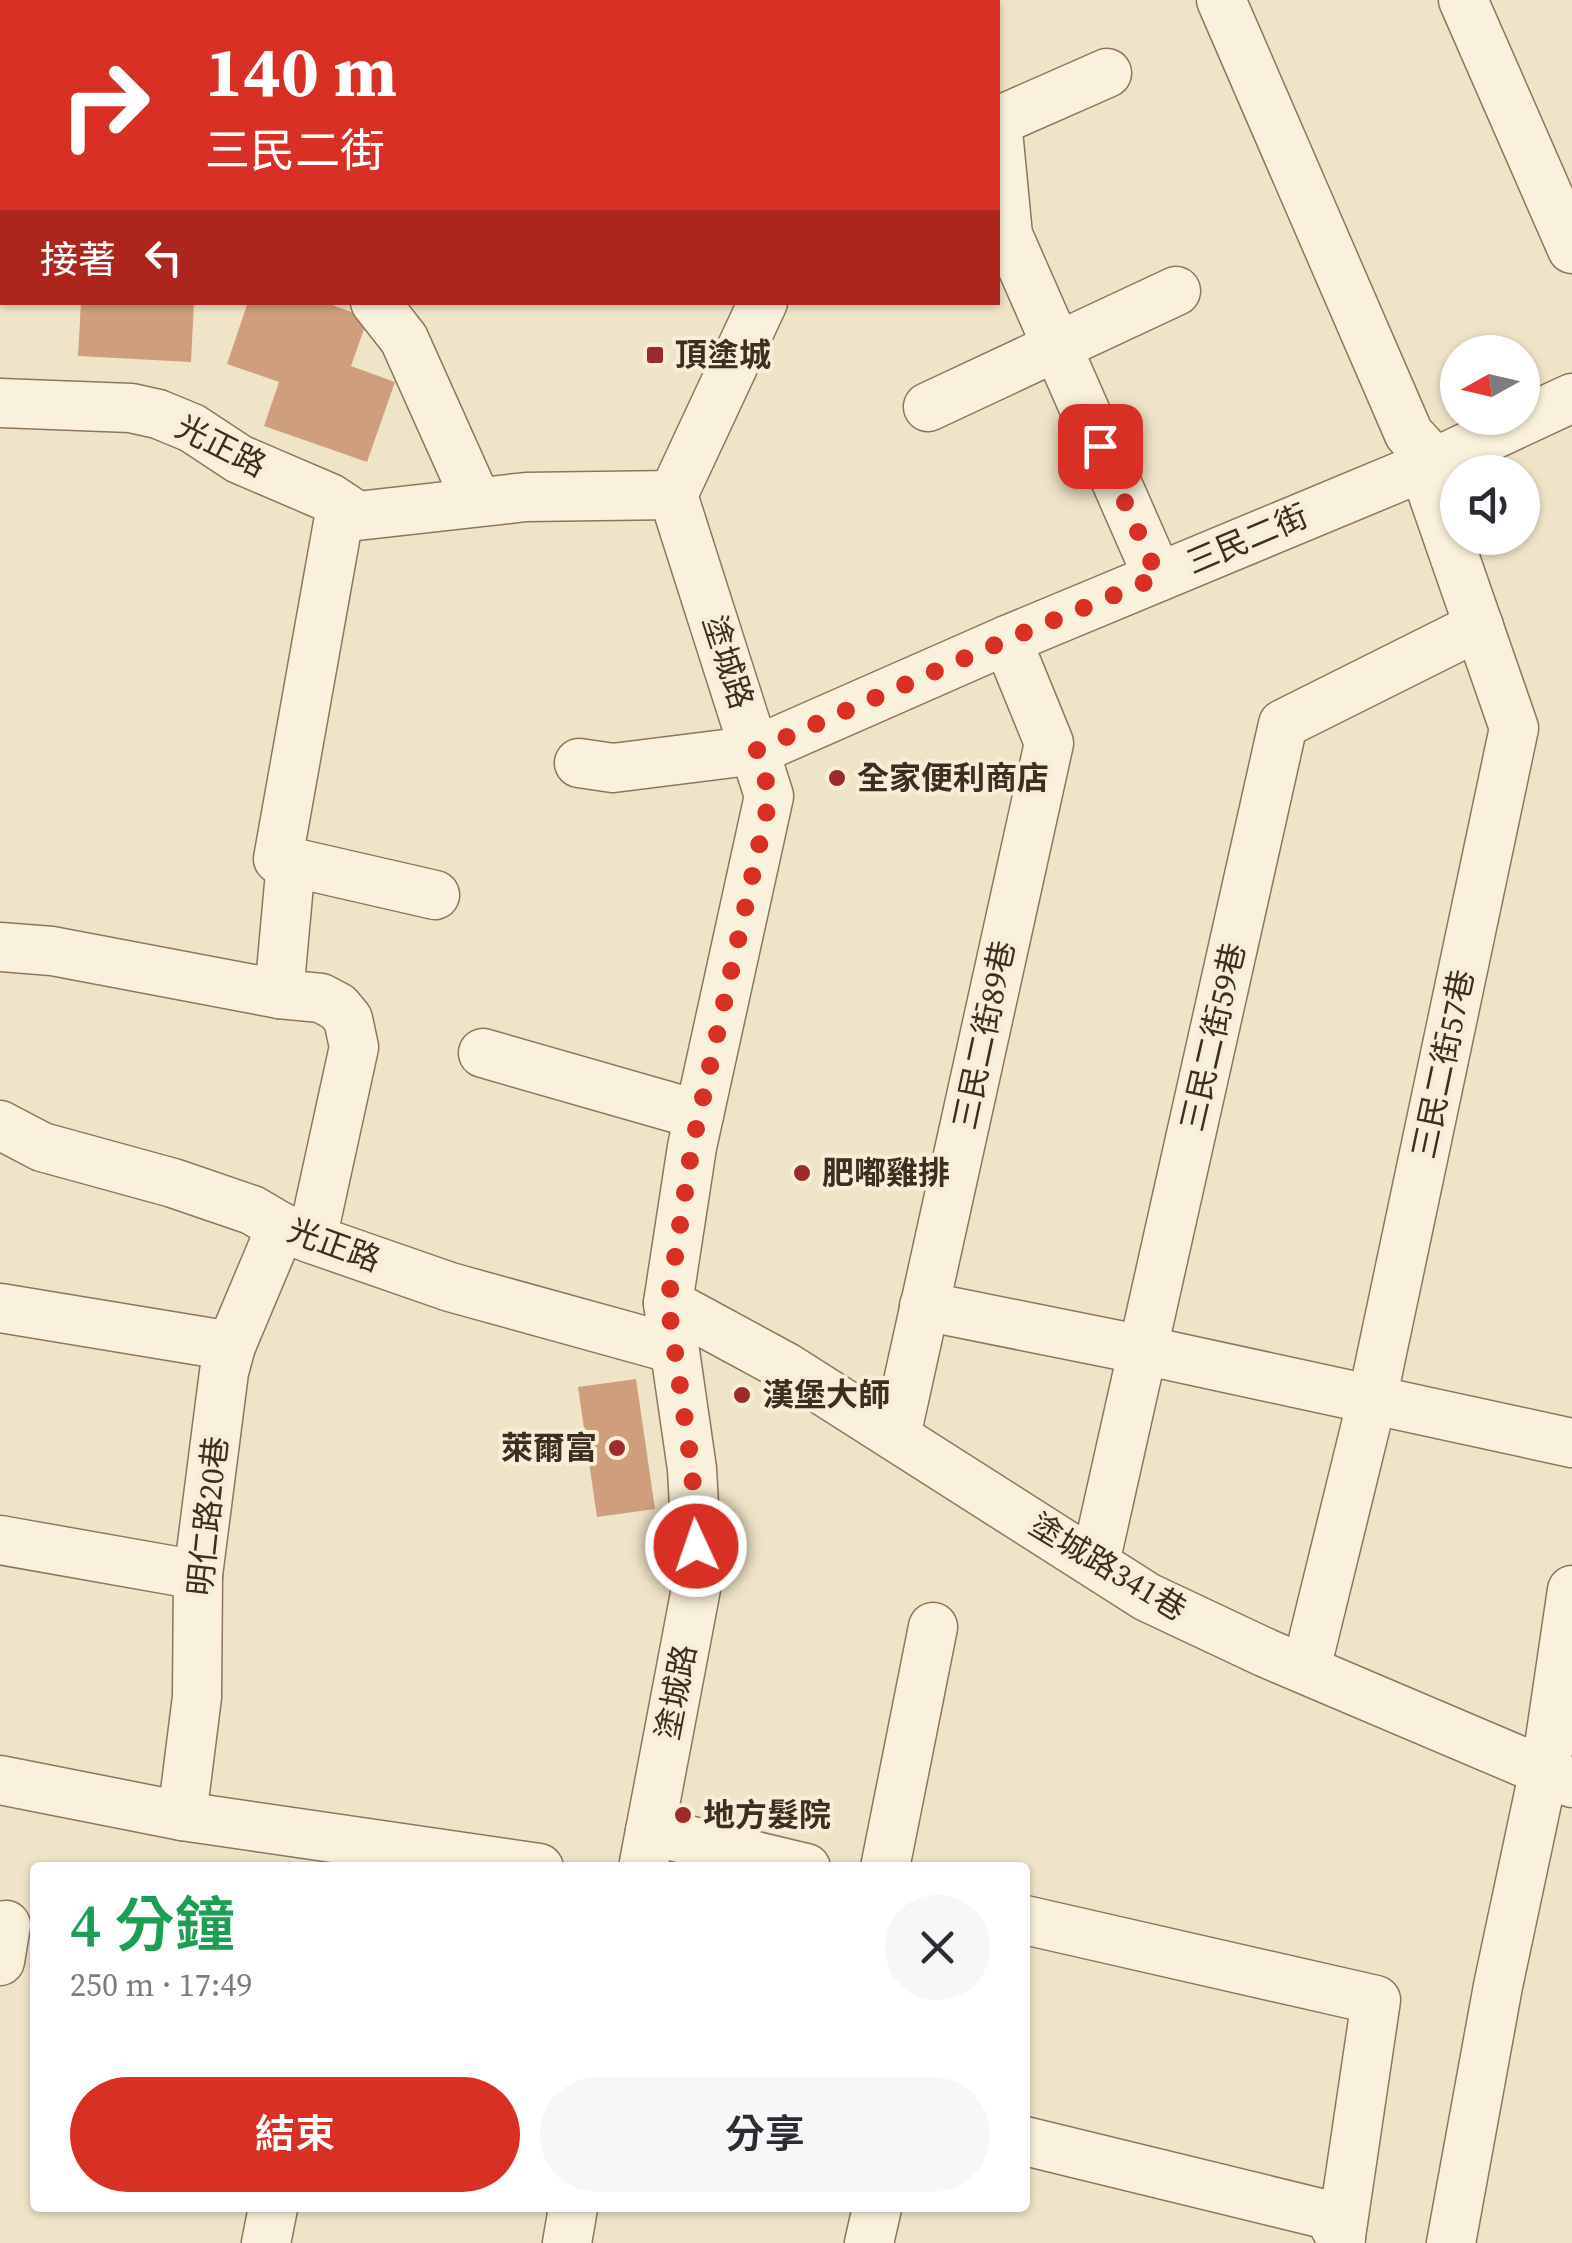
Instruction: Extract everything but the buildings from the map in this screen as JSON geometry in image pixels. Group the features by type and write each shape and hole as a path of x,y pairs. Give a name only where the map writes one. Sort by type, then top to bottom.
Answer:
{"street":[{"path":"1221,0 1409,434 1430,464"},
{"path":"1463,0 1572,249"},
{"path":"1000,119 1107,73"},
{"path":"1000,152 1008,235 1158,577"},
{"path":"928,407 1176,291"},
{"path":"378,305 404,339 477,502"},
{"path":"672,496 763,305"},
{"name":"三民二街","path":"596,776 757,750 1006,640 1430,464 1572,398"},
{"name":"光正路","path":"0,403 131,408 158,414 192,428 239,460 301,485 357,516 526,497 672,496"},
{"name":"三民二街57巷","path":"1306,1669 1372,1400 1514,728 1478,626 1430,464"},
{"name":"塗城路","path":"646,1849 698,1578 692,1469 671,1326 699,1115 770,796 672,496"},
{"path":"341,506 278,858 435,895"},
{"name":"三民二街59巷","path":"1096,1563 1283,724 1478,626"},
{"name":"三民二街89巷","path":"896,1436 1049,743 1006,640"},
{"path":"0,948 52,951 278,994 292,862"},
{"name":"明仁路20巷","path":"182,1816 197,1696 198,1575 224,1372 231,1346 296,1233 354,1047 348,1019 338,1007 321,998 278,994"},
{"path":"483,1052 699,1115"},
{"name":"光正路","path":"0,1125 42,1148 173,1183 252,1210 296,1233 450,1287 671,1326"},
{"path":"924,1306 1572,1443"},
{"path":"0,1308 231,1346"},
{"name":"塗城路341巷","path":"671,1326 786,1367 1147,1597 1557,1776"},
{"path":"0,1540 198,1575"},
{"path":"1451,2243 1557,1776 1548,1746 1572,1590"},
{"path":"886,1862 934,1627"},
{"path":"0,1780 182,1816 499,1862"},
{"path":"646,1849 755,1862"},
{"path":"1030,1921 1376,2000 1347,2241"},
{"path":"1030,2141 1328,2214 1347,2241"},
{"path":"266,2243 273,2212"},
{"path":"567,2243 572,2212"},
{"path":"869,2243 876,2212"}],"place":[{"name":"頂塗城","path":"655,355"},
{"name":"全家便利商店","path":"837,778"},
{"name":"肥嘟雞排","path":"802,1173"},
{"name":"漢堡大師","path":"742,1395"},
{"name":"萊爾富","path":"617,1448"},
{"name":"地方髮院","path":"683,1815"}],"route":[{"path":"696,1546 692,1469 668,1303 692,1147 770,796 757,750 1158,577 1100,446"}]}
